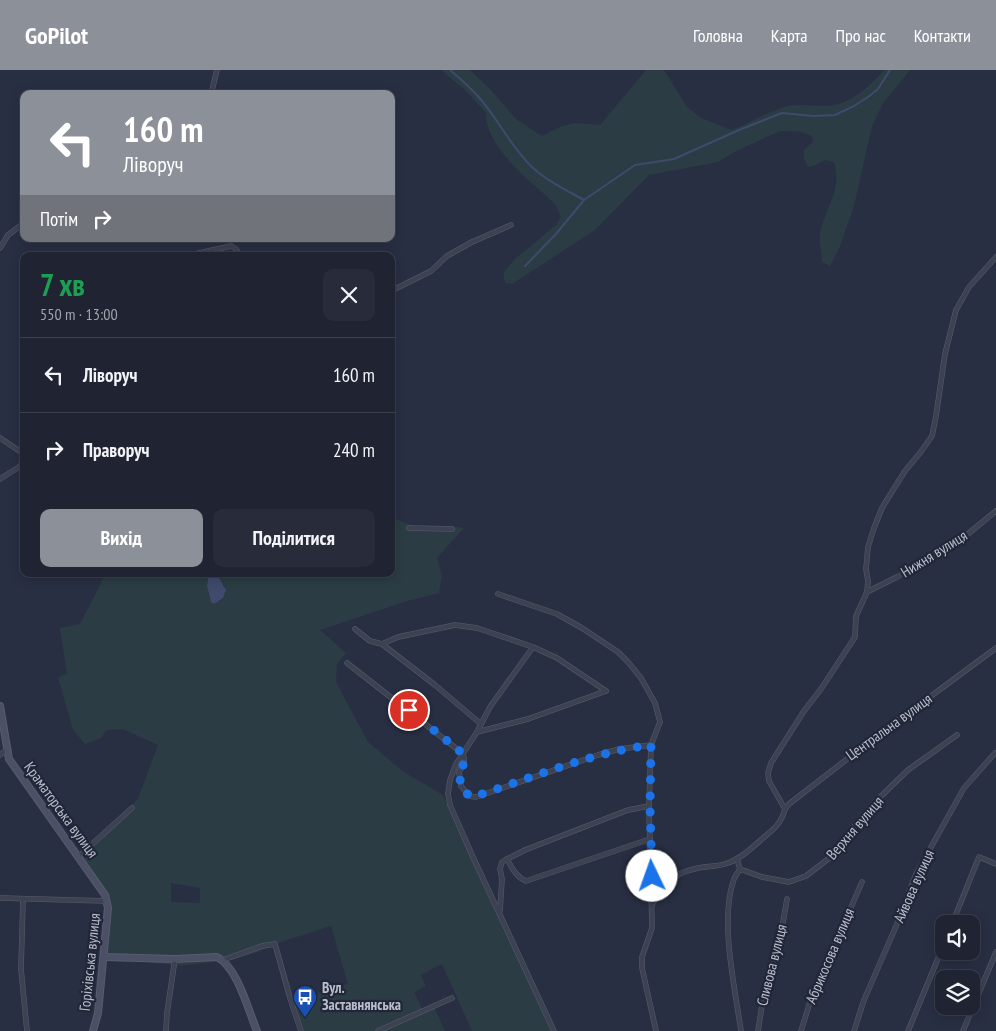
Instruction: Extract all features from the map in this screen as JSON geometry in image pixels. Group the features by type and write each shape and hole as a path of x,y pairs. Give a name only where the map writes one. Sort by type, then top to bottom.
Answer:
{"street":[{"path":"212,90 217,70"},
{"path":"0,248 8,235 20,225"},
{"path":"395,289 431,271 447,256 472,242 511,225"},
{"path":"204,252 231,246 238,252"},
{"path":"785,809 769,782 768,773 771,763 855,637 856,616 868,592 868,547 874,528 882,508 905,471 928,442 933,431 944,354 956,310 969,287 996,257"},
{"path":"0,438 20,451"},
{"path":"0,480 20,467"},
{"name":"Нижня вулиця","path":"868,592 963,538 996,511"},
{"path":"409,528 452,529"},
{"path":"498,594 557,614 618,652 628,662 650,692 658,714 660,722 651,745 650,839 652,928 642,957 642,968 656,1031"},
{"path":"382,644 398,637 455,625 477,628 557,658 606,691 528,719 477,732"},
{"path":"355,629 370,641 382,644 481,724"},
{"path":"534,648 490,707 477,732 462,753 450,780 448,794 450,805 472,855 554,1031"},
{"name":"Центральна вулиця","path":"737,859 776,828 789,804 872,739 996,648"},
{"path":"347,663 462,753 464,763 459,772 461,786 469,796 476,796 598,754 651,745"},
{"name":"Краматорська вулиця","path":"0,706 9,759 79,856 106,898"},
{"name":"Верхня вулиця","path":"740,869 762,877 789,882 806,876 832,856 875,802 908,770 957,735"},
{"path":"0,755 7,750"},
{"name":"Айвова вулиця","path":"854,1031 864,1000 897,924 916,874 964,788 995,753"},
{"path":"500,913 502,879 500,869 502,862 507,858 628,810 650,806"},
{"path":"79,856 132,808"},
{"path":"507,858 515,874 520,879 526,881 650,839"},
{"path":"955,915 978,857 996,864"},
{"path":"652,905 658,891 674,877 693,869 712,867 737,859 740,869 734,879 728,909 729,937 741,1031"},
{"name":"Абрикосова вулиця","path":"801,1031 810,1002 862,882"},
{"path":"0,898 106,898"},
{"name":"Горіхівська вулиця","path":"93,1031 98,1013 104,957 108,908 106,898"},
{"path":"23,899 21,970 27,1031"},
{"name":"Сливова вулиця","path":"758,1031 764,993 780,940 787,899"},
{"path":"223,960 262,946 275,944 301,1031"},
{"path":"963,1031 996,952"},
{"path":"104,957 174,959 208,957 223,960 234,974 257,1031"},
{"path":"166,1031 174,959"},
{"path":"908,1031 937,960"},
{"path":"378,1031 452,998"}],"shaded area":[{"path":"441,70 470,70 490,89 516,119 542,136 560,127 574,123 600,125 646,70 664,70 687,107 701,118 732,130 788,106 825,106 845,102 864,90 884,70 910,70 883,103 872,126 854,206 840,246 830,266 822,262 820,238 822,226 835,191 836,172 834,162 825,160 808,167 804,158 804,150 813,142 812,136 798,131 780,131 736,151 718,162 649,175 595,230 512,284 506,283 504,272 515,259 556,225 561,217 553,203 518,171 502,153 490,133 486,113 467,92"},
{"path":"395,519 413,526 464,528 437,558 442,575 439,593 407,601 320,630 346,653 337,664 336,682 368,742 402,771 443,795 552,1031 472,1031 442,964 421,975 426,986 414,992 422,1009 433,1005 445,1031 301,1031 292,1000 348,984 331,926 284,941 253,954 230,960 180,966 104,957 107,907 104,895 78,856 138,799 158,745 123,729 107,730 101,738 85,744 73,730 58,677 67,674 60,628 80,624 103,577 208,577 209,595 214,604 225,587 219,577 395,577","holes":["171,883 200,888 200,903 171,902"]}],"water":[{"path":"208,577 219,577 226,590 223,598 214,604 211,602 207,586"}],"waterway":[{"path":"450,70 483,102 518,152 532,167 550,181 584,200"},
{"path":"525,266 556,234 584,200 635,165 674,159 782,113 813,116 835,115 854,106 878,89 890,70"}],"place":[{"name":"Вул. Заставнянська","path":"305,1018"}],"route":[{"path":"409,710 462,753 464,763 459,772 461,786 469,796 476,796 527,780 598,754 651,745 650,839 652,876"}]}
